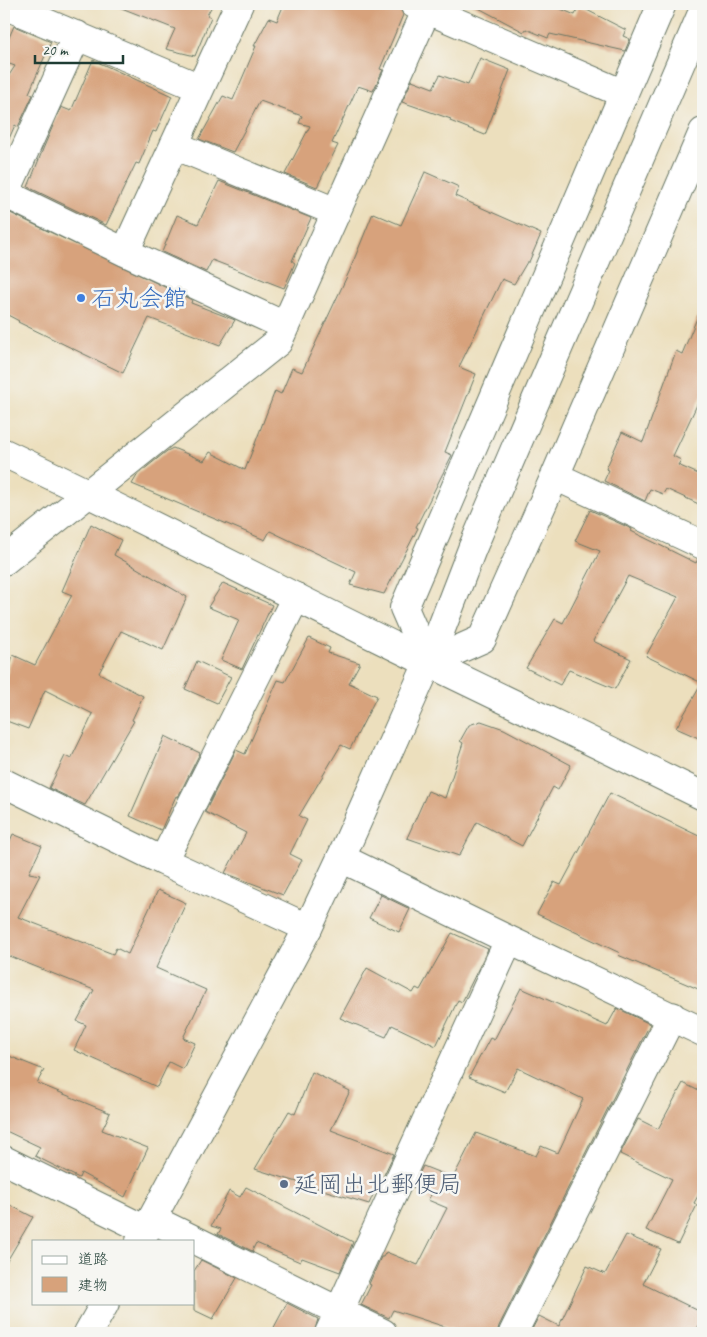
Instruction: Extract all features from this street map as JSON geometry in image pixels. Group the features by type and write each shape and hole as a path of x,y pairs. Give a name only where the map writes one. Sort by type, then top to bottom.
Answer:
{"street":[{"path":"125,252 239,4"},
{"path":"428,663 404,608 662,4"},
{"path":"4,561 278,342 336,212 420,6 624,94"},
{"path":"21,7 77,35 200,88"},
{"path":"146,1230 308,928 341,858 428,663 472,549 703,12"},
{"path":"77,35 4,194 285,326"},
{"path":"428,663 482,639 555,476 703,132"},
{"path":"174,145 336,212"},
{"path":"4,453 89,493 428,663 551,720 703,796"},
{"path":"555,476 701,540"},
{"path":"163,861 296,597"},
{"path":"4,783 163,861 308,928"},
{"path":"341,858 703,1032"},
{"path":"335,1322 509,940"},
{"path":"513,1333 672,1016"},
{"path":"4,1160 167,1240"},
{"path":"195,1254 335,1322 383,1333"},
{"path":"88,1333 104,1304"}],"building":[{"path":"114,4 213,4 207,15 211,17 195,56 166,49 175,29"},
{"path":"284,4 399,4 403,15 380,69 383,70 373,91 358,86 332,143 338,145 317,187 285,174 310,126 299,123 302,116 260,101 233,152 199,139 223,96 233,100 256,46 254,46 269,18 277,21"},
{"path":"471,4 549,4 575,15 579,6 626,30 623,36 630,39 625,51 550,34 548,38 526,29 524,32"},
{"path":"14,26 51,42 29,93 33,95 18,127 15,125 4,150 4,83 15,66 4,62 4,49"},
{"path":"480,58 510,70 485,135 450,121 451,119 402,102 412,80 433,88 440,75 468,85"},
{"path":"93,60 172,96 156,132 153,131 139,164 136,163 106,225 28,187 61,107 71,111"},
{"path":"425,172 459,187 455,196 541,234 529,262 527,262 514,284 502,279 459,367 476,374 445,452 452,455 416,527 418,528 384,594 350,585 356,572 270,531 265,540 132,484 138,474 173,448 204,461 210,452 245,470 275,391 281,394 292,368 302,372 349,272 373,213 401,225"},
{"path":"219,181 311,218 292,261 295,263 284,288 212,260 206,272 162,252 177,215 198,224"},
{"name":"石丸会館","path":"4,210 192,300 191,303 235,320 220,345 149,318 123,373 18,322 4,313"},
{"path":"703,304 703,392 673,456 681,460 678,465 703,476 703,506 666,489 663,494 650,489 645,501 604,481 609,470 606,469 622,432 643,442 676,351 682,354"},
{"path":"590,510 632,529 631,531 696,563 698,559 703,560 703,740 676,728 702,683 646,656 678,597 628,576 593,641 631,659 615,689 569,670 560,685 526,668 555,619 563,623 600,551 575,541"},
{"path":"91,524 121,540 114,555 187,597 163,650 121,631 99,673 143,696 132,720 134,721 85,805 49,788 65,756 71,759 93,714 45,690 28,729 4,720 4,684 13,655 35,665 72,595 62,591"},
{"path":"223,583 272,605 242,669 221,660 239,620 208,607"},
{"path":"309,638 330,648 328,653 360,663 349,683 377,696 350,749 341,745 299,816 307,820 290,854 302,860 283,895 225,873 246,833 205,812 236,750 245,754 278,680 285,682"},
{"path":"197,661 231,677 217,703 185,689"},
{"path":"481,721 504,729 571,765 558,790 553,787 522,846 477,822 459,856 407,838 428,791 445,798 463,743 460,741 469,725"},
{"path":"165,736 200,753 178,797 176,796 161,830 130,816"},
{"path":"610,793 703,838 703,991 618,955 620,953 537,914 554,882 561,885"},
{"path":"13,834 42,846 29,873 40,875 18,917 113,954 116,948 128,954 158,890 186,903 156,968 206,990 183,1038 195,1043 183,1069 169,1062 157,1087 74,1050 86,1025 77,1021 94,990 4,954 4,854"},
{"path":"381,895 410,909 399,932 369,918"},
{"path":"452,933 488,949 462,1002 458,1000 436,1046 392,1025 386,1037 340,1018 367,968 413,993 416,988 420,990"},
{"path":"521,988 607,1026 617,1008 650,1024 497,1333 464,1333 393,1310 389,1318 361,1305 371,1285 369,1284 381,1257 386,1252 418,1265 447,1208 428,1200 432,1193 412,1188 423,1166 453,1178 476,1133 536,1156 541,1146 558,1153 583,1099 518,1068 505,1092 469,1077 490,1038 494,1040"},
{"path":"4,1054 44,1070 37,1083 110,1113 102,1130 148,1148 125,1197 81,1173 79,1178 35,1156 40,1147 4,1130"},
{"path":"312,1072 350,1091 331,1130 394,1154 369,1204 255,1169 289,1111 295,1114"},
{"path":"683,1083 703,1093 703,1187 694,1203 697,1205 678,1244 646,1230 672,1179 620,1154 638,1119 658,1129"},
{"path":"246,1187 353,1242 340,1272 302,1258 300,1262 256,1243 252,1251 218,1234 221,1229 211,1226 229,1191 240,1197"},
{"path":"4,1202 33,1217 4,1266"},
{"path":"626,1235 661,1249 643,1284 703,1313 703,1318 695,1333 530,1333 539,1316 559,1326 587,1266 605,1274"},
{"path":"201,1260 237,1278 213,1319 194,1310 195,1269"},
{"path":"287,1303 318,1319 314,1333 271,1333"}],"place":[{"name":"石丸会館","path":"81,298"},
{"name":"延岡出北郵便局","path":"284,1184"}]}
